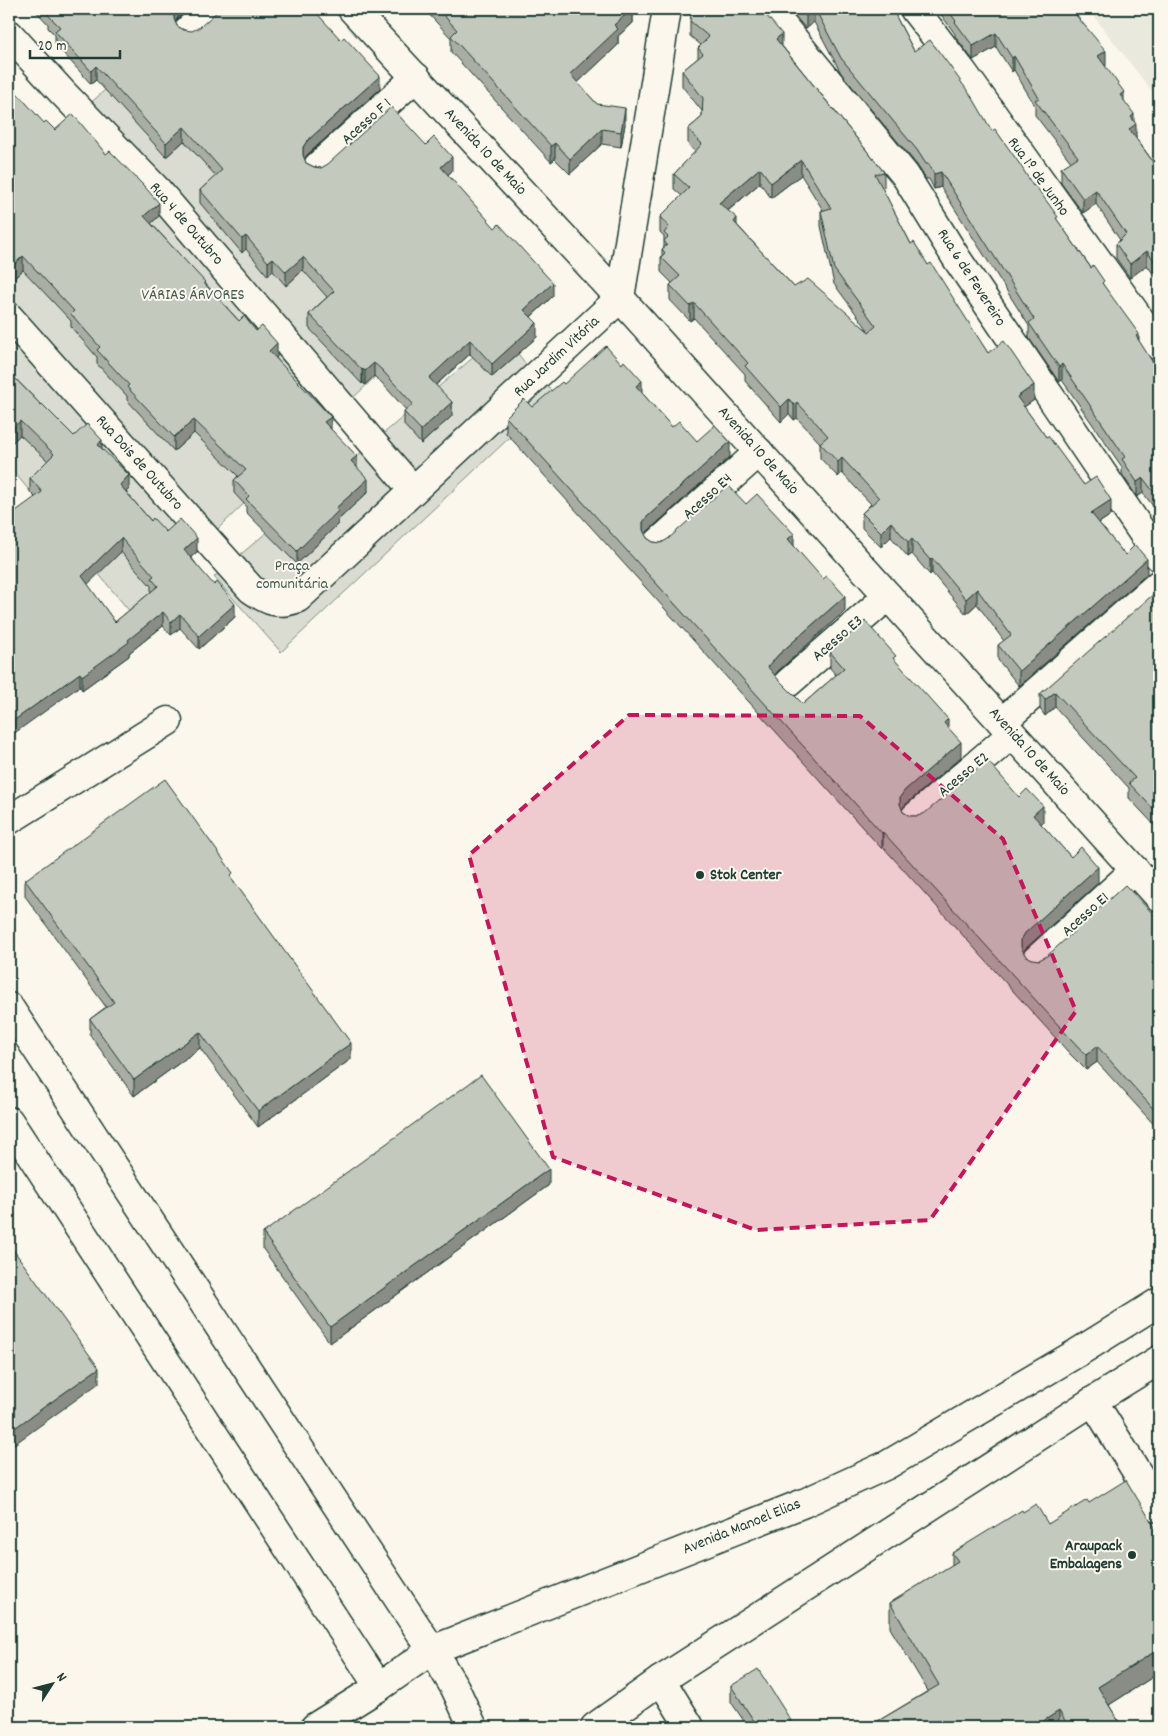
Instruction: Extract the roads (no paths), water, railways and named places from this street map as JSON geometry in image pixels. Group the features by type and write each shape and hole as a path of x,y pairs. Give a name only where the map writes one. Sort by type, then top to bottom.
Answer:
{"street":[{"path":"189,29 212,9"},
{"name":"Avenida 10 de Maio","path":"352,9 620,298 1159,897"},
{"name":"Rua 6 de Fevereiro","path":"769,9 904,175 957,259 1159,556"},
{"name":"Rua 1º de Junho","path":"914,9 968,79 1159,346"},
{"path":"620,298 661,13"},
{"name":"Rua 4 de Outubro","path":"9,34 158,191 413,490"},
{"name":"Acesso F 1","path":"318,166 416,78"},
{"name":"Rua Jardim Vitória","path":"275,602 286,602 298,598 620,298"},
{"name":"Rua Dois de Outubro","path":"9,317 251,590 275,602"},
{"name":"Acesso E4","path":"658,543 759,452"},
{"name":"Acesso E2","path":"915,817 1159,584"},
{"name":"Acesso E3","path":"788,683 888,596"},
{"path":"9,820 168,721"},
{"name":"Acesso E1","path":"1036,960 1135,870"},
{"path":"9,1007 432,1650 455,1688 473,1727"},
{"path":"9,1121 379,1687"},
{"name":"Avenida Manoel Elias","path":"315,1727 379,1687 432,1650 804,1503 887,1464 1159,1302"},
{"path":"595,1727 661,1680 1159,1360"},
{"path":"1093,1401 1159,1508"},
{"path":"661,1680 690,1727"}],"place":[{"name":"Stok Center","path":"700,875"},
{"name":"Araupack Embalagens","path":"1132,1555"}],"park label":[{"name":"VÁRIAS ÁRVORES","path":"193,295"},
{"name":"Praça comunitária","path":"292,575"}]}
